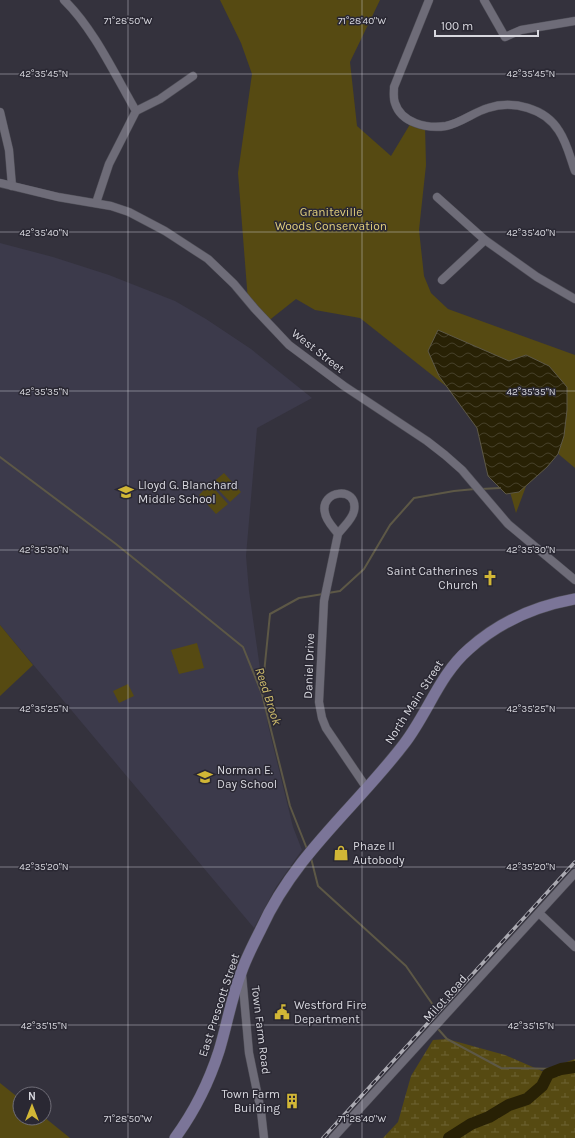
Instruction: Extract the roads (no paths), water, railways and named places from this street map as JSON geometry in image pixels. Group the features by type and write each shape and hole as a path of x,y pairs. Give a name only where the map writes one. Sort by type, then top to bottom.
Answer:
{"main road":[{"name":"North Main Street","path":"366,787 406,742 447,672 470,648 492,630 516,617 557,603 575,599"},
{"name":"East Prescott Street","path":"175,1138 185,1124 207,1083 219,1052 241,972 262,926 278,896 309,852 366,787"}],"street":[{"path":"64,0 73,9 95,42 136,111"},
{"path":"429,0 394,88 394,102 401,114 412,122 425,126 446,126 488,108 500,105 519,106 532,109 545,116 558,130 566,144 575,171"},
{"path":"484,0 505,37 521,30 575,21"},
{"path":"96,203 109,164 136,111 160,99 193,76"},
{"path":"0,112 9,150 12,186"},
{"name":"West Street","path":"0,183 58,197 96,203 129,212 144,219 208,259 234,284 289,345 344,386 427,441 445,455 462,470 508,524 575,580"},
{"path":"438,197 485,240 537,277 575,299"},
{"path":"442,280 485,240"},
{"name":"Daniel Drive","path":"338,534 325,514 324,508 330,496 344,493 351,496 354,501 354,512 338,534 323,615 319,702 322,718 326,728 366,787"},
{"name":"Milot Road","path":"333,1138 575,874"},
{"path":"539,913 575,947"},
{"name":"Town Farm Road","path":"241,972 249,1053 262,1111 264,1138"}],"water":[{"path":"438,330 509,361 526,355 549,366 567,387 567,410 564,436 558,454 547,467 519,492 506,494 488,476 477,428 439,376 428,351"}],"waterway":[{"name":"Reed Brook","path":"0,457 116,544 243,647 262,694 290,806 307,849"},
{"path":"481,489 500,488"},
{"path":"328,593 340,591 364,569 390,525 414,498 475,489"},
{"path":"262,693 270,614 299,598 323,594"},
{"name":"Reed Brook","path":"311,858 318,886 406,966 433,1005"},
{"path":"439,1030 447,1039 501,1068 561,1069"},
{"path":"449,1138 471,1124 489,1117 509,1105 527,1099 542,1086 548,1074 561,1069 575,1067"}],"railway":[{"path":"323,1138 575,862"}],"place":[{"name":"Lloyd G. Blanchard Middle School","path":"126,492"},
{"name":"Saint Catherines Church","path":"490,578"},
{"name":"Norman E. Day School","path":"205,777"},
{"name":"Phaze II Autobody","path":"341,853"},
{"name":"Westford Fire Department","path":"282,1012"},
{"name":"Town Farm Building","path":"292,1101"}],"park label":[{"name":"Graniteville Woods Conservation","path":"331,219"}]}
